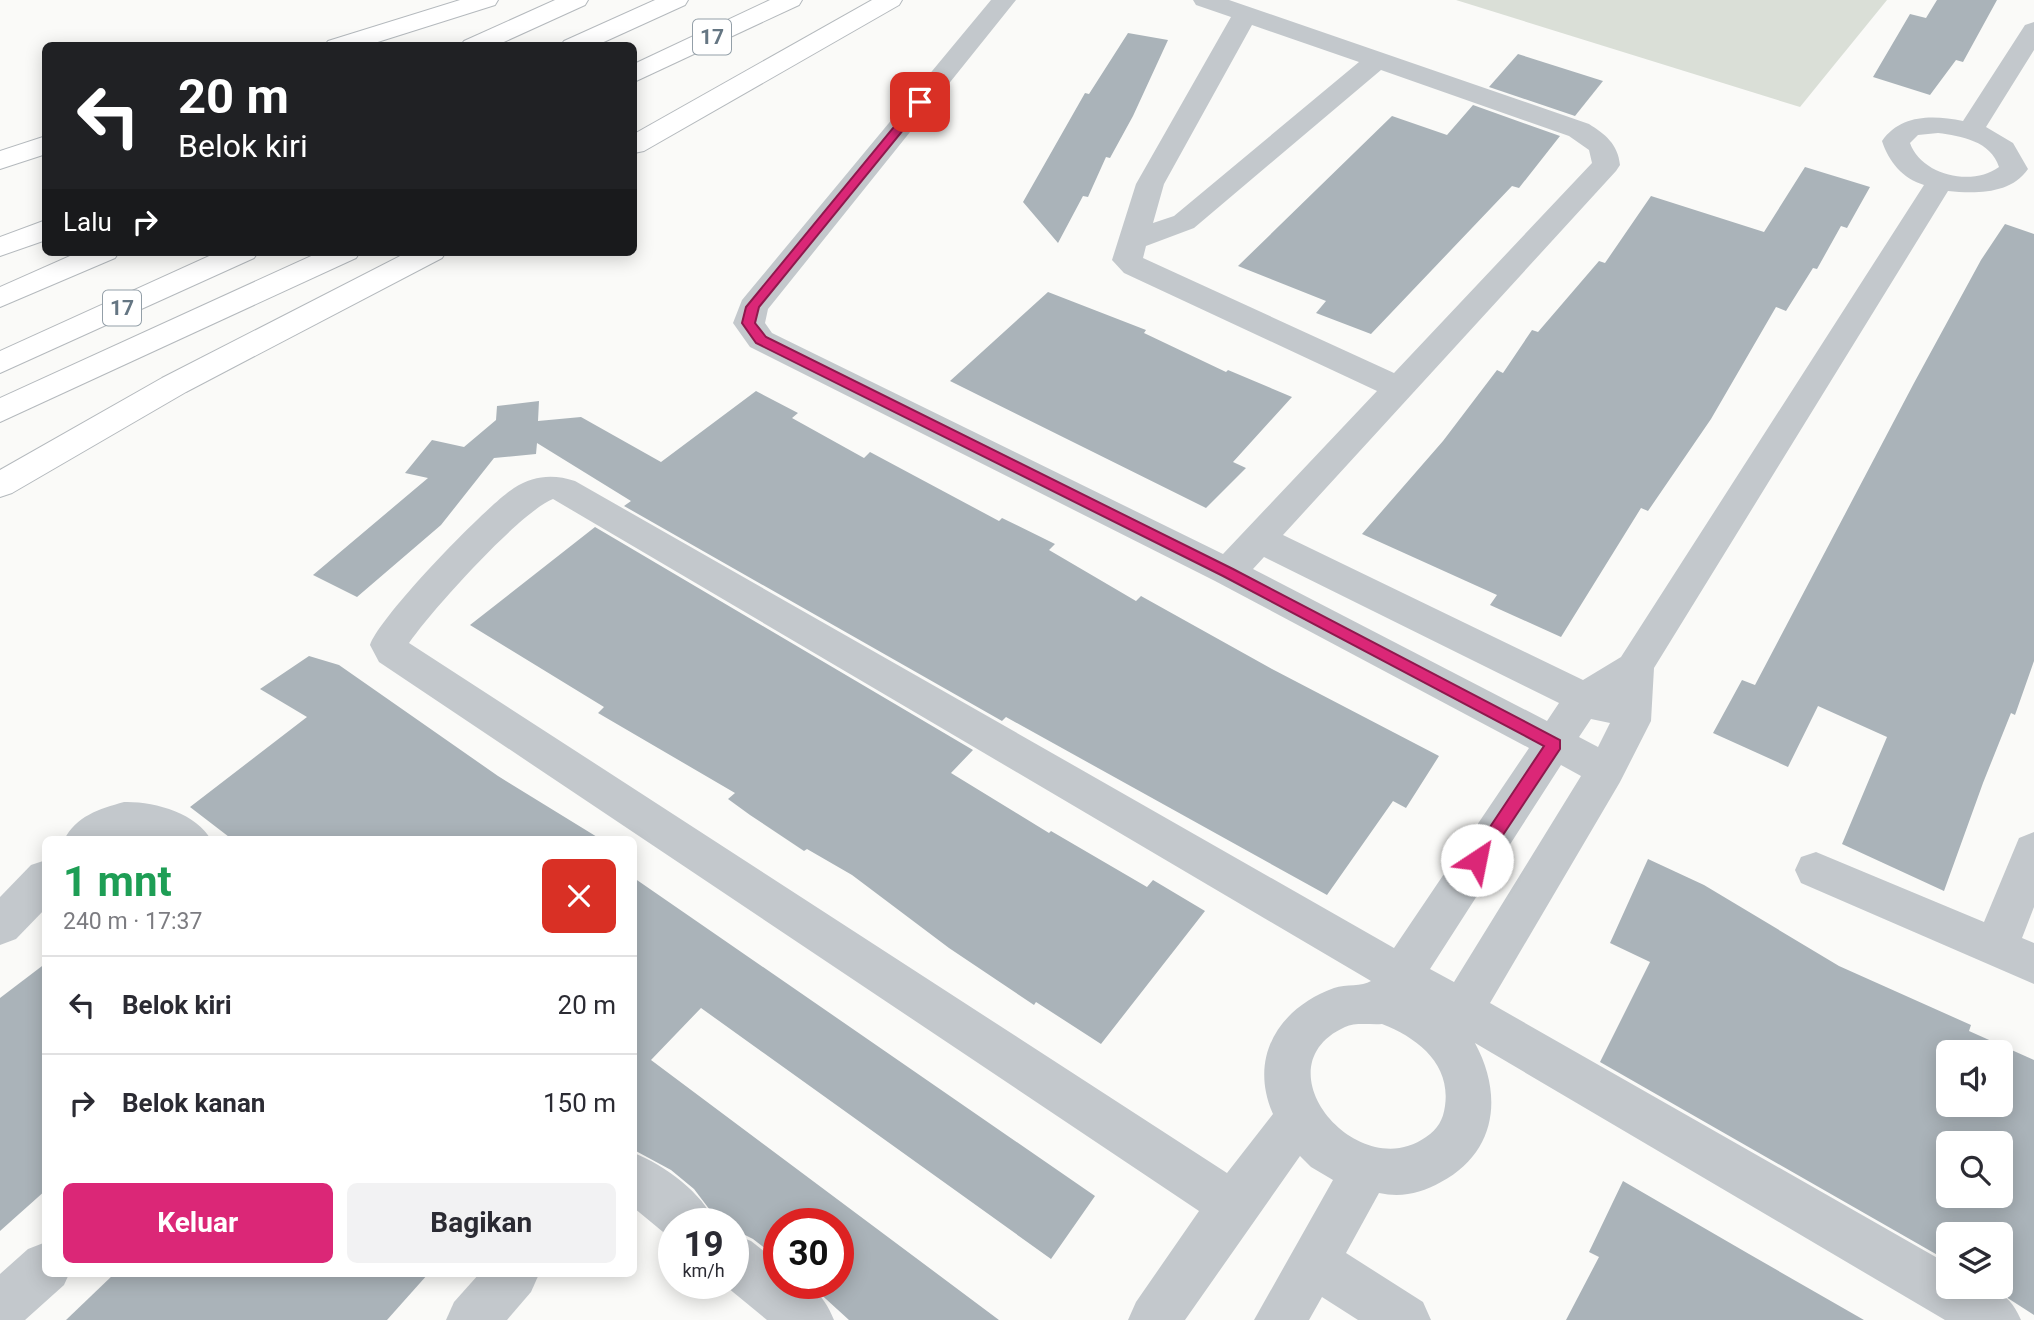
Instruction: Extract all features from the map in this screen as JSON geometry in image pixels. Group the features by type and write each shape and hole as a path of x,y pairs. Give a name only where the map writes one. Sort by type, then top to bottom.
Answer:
{"highway":[{"path":"350,42 486,0"},
{"path":"482,42 576,0"},
{"name":"17","path":"582,42 676,0"},
{"name":"17","path":"637,73 790,0"},
{"path":"637,143 890,0"},
{"path":"637,120 850,23"},
{"path":"0,161 42,145"},
{"path":"0,247 42,231"},
{"path":"0,298 95,256"},
{"name":"17","path":"0,363 234,256"},
{"path":"0,411 336,256"},
{"path":"0,485 174,385 423,256"}],"street":[{"path":"1004,0 752,307 749,323 761,340 1228,572 1606,770"},
{"path":"1205,0 1579,130 1600,143 1606,154 1606,165 1228,572"},
{"path":"1245,14 1150,184 1127,260 1135,267 1399,388"},
{"path":"1970,131 2034,30"},
{"path":"1135,240 1184,222 1377,60"},
{"path":"1922,125 1970,131 2003,148 2024,172 1989,185 1966,185 1941,180 1911,167 1897,149 1896,141 1901,134 1922,125"},
{"path":"1635,667 1631,721 1606,770 1453,1023 1467,1075 1470,1117 1449,1152 1411,1171 1364,1171 1326,1152 1298,1120 1285,1075 1299,1033 1335,1008 1391,990 1584,698 1635,667 1941,180"},
{"path":"1233,1205 408,664 393,652 389,645 392,636 467,553 527,496 552,486 579,497 1391,990 1416,1016 1453,1023 1995,1320"},
{"path":"1259,539 1631,721"},
{"path":"91,836 112,821 137,818 161,824 183,836"},
{"path":"1816,870 2016,955 2034,850"},
{"path":"0,926 42,882"},
{"path":"1154,1320 1233,1205 1298,1120"},
{"path":"1280,1320 1364,1171"},
{"path":"637,1179 672,1208"},
{"path":"1313,1262 1405,1320"},
{"path":"0,1308 42,1271"},
{"path":"749,1272 808,1320"},
{"path":"472,1320 510,1277"}],"shaded area":[{"path":"1456,0 1887,0 1800,107"}],"building":[{"path":"1937,0 1997,0 1963,62 1956,60 1930,95 1873,77 1910,14 1926,18"},
{"path":"1128,33 1168,40 1133,116 1110,158 1106,157 1088,197 1083,196 1058,243 1023,202 1085,93 1089,94"},
{"path":"1518,54 1603,81 1575,116 1489,87"},
{"path":"1473,105 1560,136 1519,188 1512,186 1371,334 1316,313 1326,301 1238,266 1392,116 1447,135"},
{"path":"1805,167 1870,187 1847,228 1841,226 1817,269 1813,268 1786,311 1776,307 1711,419 1648,511 1641,508 1561,637 1490,605 1497,595 1362,534 1443,441 1497,370 1503,373 1532,330 1538,332 1599,261 1605,263 1651,196 1764,232"},
{"path":"2005,224 2034,234 2034,661 2015,715 2011,713 1983,783 1944,891 1842,844 1887,737 1818,706 1788,767 1713,733 1742,680 1755,685 1914,383 1981,260"},
{"path":"1048,292 1146,330 1144,333 1226,372 1228,370 1292,397 1233,462 1246,468 1206,508 950,381"},
{"path":"756,391 798,413 792,418 864,458 870,452 999,521 1002,518 1055,544 1049,550 1136,601 1141,596 1272,669 1439,756 1406,808 1393,801 1327,895 1006,717 1002,721 624,506 631,501 537,443 536,454 494,458 441,525 357,597 313,575 428,478 405,473 432,440 464,447 496,420 497,406 539,401 538,421 581,417 661,462"},
{"path":"595,527 973,750 951,773 1049,833 1051,831 1147,887 1153,880 1205,911 1101,1044 1036,1002 1034,1005 949,948 852,875 807,849 804,851 750,815 728,799 735,793 598,713 604,707 470,625"},
{"path":"309,656 339,665 498,776 596,836 228,836 190,807 307,717 260,689"},
{"path":"1648,859 1704,885 1839,966 1971,1025 1969,1031 1989,1040 1936,1040 1936,1117 2013,1117 2013,1051 2034,1060 2034,1315 2009,1299 2013,1299 2013,1222 1936,1222 1936,1254 1600,1062 1650,962 1610,943"},
{"path":"637,880 1095,1196 1051,1259 701,1008 651,1060 849,1208 763,1208 763,1247 749,1237 749,1208 708,1208 694,1189 671,1170 637,1152"},
{"path":"42,966 42,1194 0,1231 0,998"},
{"path":"1623,1181 1864,1320 1566,1320 1599,1257 1589,1252"},
{"path":"854,1212 999,1320 849,1320 826,1299 854,1299"},
{"path":"111,1277 425,1277 387,1320 66,1320"}],"route":[{"path":"920,102 752,307 749,323 761,340 1228,572 1554,744 1477,860"}]}
